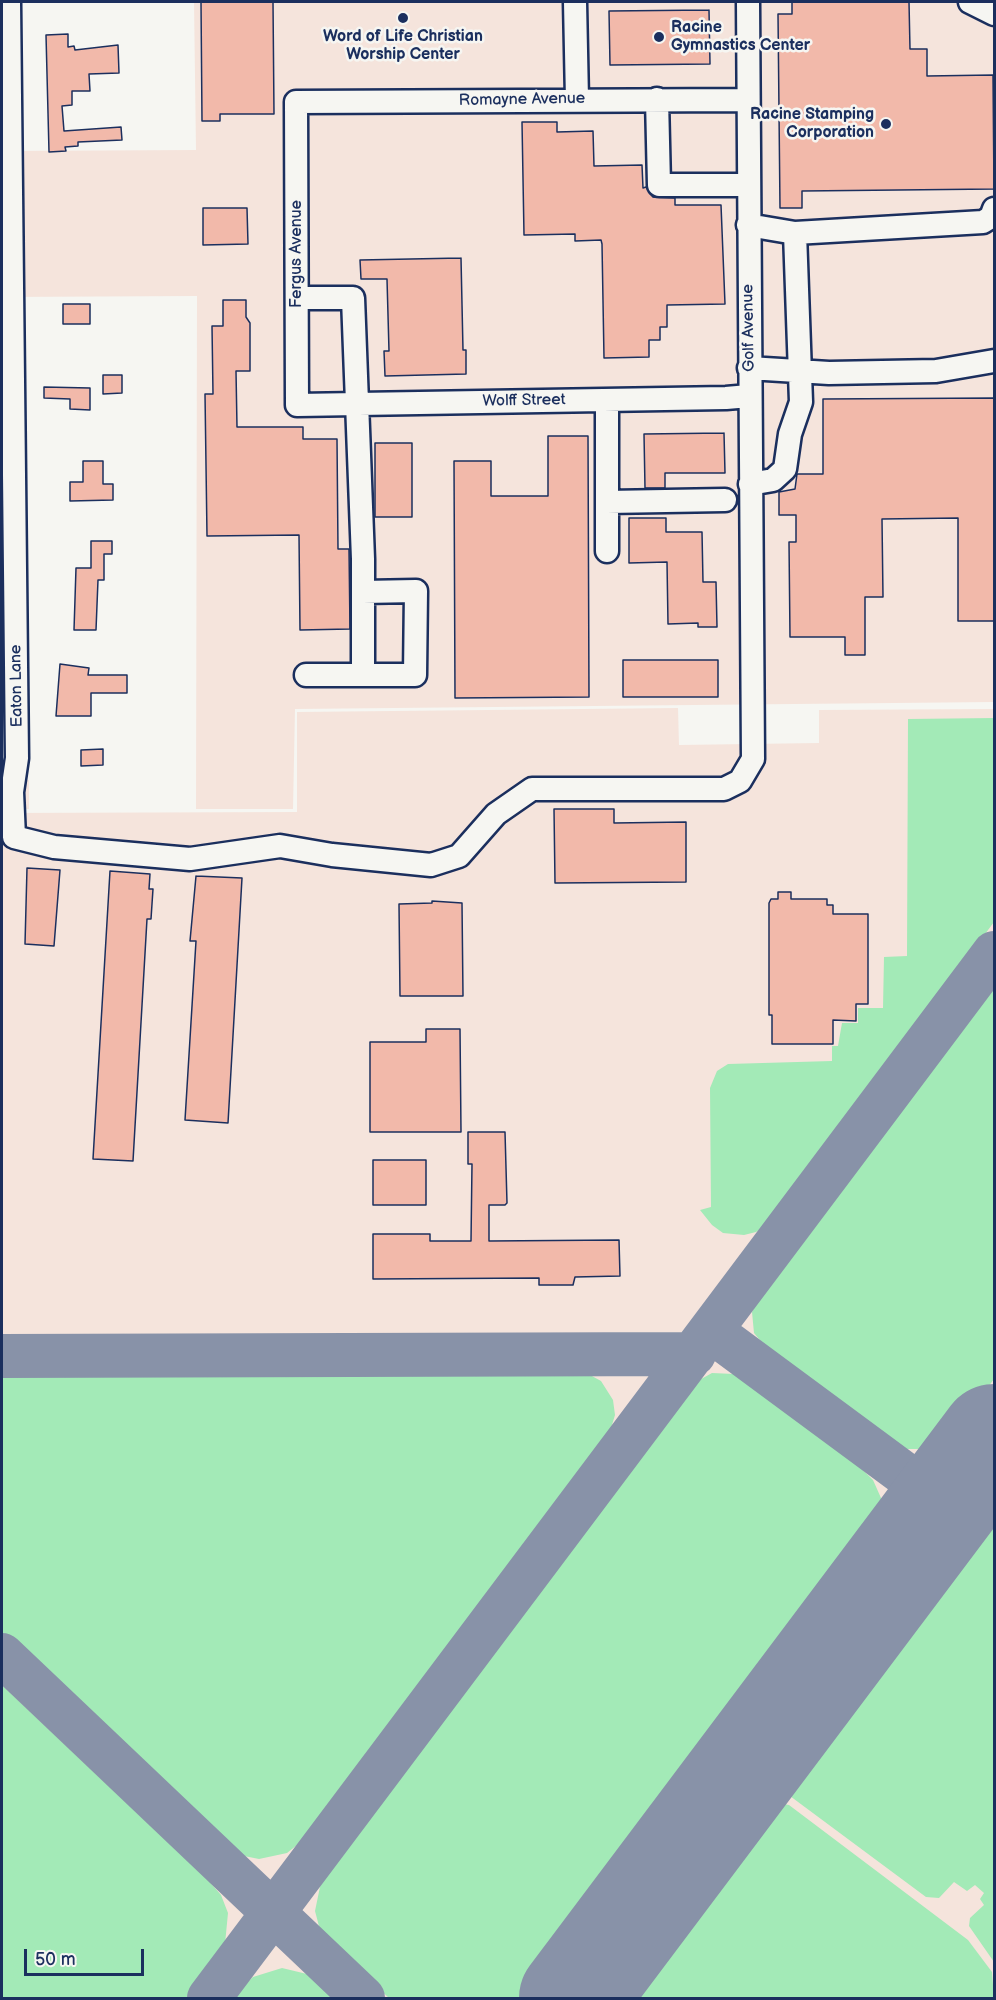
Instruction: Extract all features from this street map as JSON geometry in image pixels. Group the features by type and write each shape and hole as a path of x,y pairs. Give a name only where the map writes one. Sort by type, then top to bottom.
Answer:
{"street":[{"name":"Eaton Lane","path":"9,2 7,380 8,508 17,758 12,792 14,837 54,847 190,859 280,846 332,855 431,865 459,856 496,814 532,789 724,789 740,781 753,759 752,654"},
{"path":"575,2 577,100"},
{"name":"Golf Avenue","path":"748,2 752,654"},
{"path":"970,2 994,14"},
{"path":"657,99 659,185 748,185"},
{"name":"Romayne Avenue","path":"297,102 747,100"},
{"name":"Fergus Avenue","path":"297,102 297,405"},
{"path":"748,225 795,233 983,222 991,217 994,209"},
{"path":"750,484 772,480 784,469 790,434 801,402 795,233"},
{"path":"297,298 353,298 363,592 363,675"},
{"path":"749,368 801,372 936,371 994,361"},
{"name":"Wolff Street","path":"297,405 749,396"},
{"path":"607,400 607,551"},
{"path":"607,502 725,500"},
{"path":"306,675 415,675 416,591 363,592"}],"shaded area":[{"path":"194,2 994,2 994,702 295,709 293,809 196,809 197,296 5,297 7,716 2,729 2,151 196,150"},
{"path":"678,708 679,745 819,743 819,710 994,709 994,1998 2,1998 2,813 297,812 297,712"},
{"path":"29,780 29,809 2,810 2,781"}],"green space":[{"path":"994,718 994,922 769,1223 756,1232 744,1235 723,1233 712,1225 700,1210 711,1207 710,1088 717,1071 728,1064 832,1061 832,1046 838,1046 842,1023 858,1023 858,1008 883,1008 884,957 907,956 908,719"},
{"path":"994,983 994,1379 949,1440 926,1449 903,1449 877,1434 769,1351 754,1333 752,1312 765,1287"},
{"path":"2,1369 571,1371 590,1375 601,1381 613,1400 615,1415 608,1438 307,1837 287,1853 259,1859 244,1856 226,1847 2,1634"},
{"path":"712,1373 734,1374 743,1378 863,1470 873,1480 881,1498 884,1520 881,1532 529,1998 389,1998 333,1946 320,1930 315,1911 321,1882 694,1383"},
{"path":"994,1502 994,1962 969,1926 970,1918 984,1905 980,1899 984,1893 975,1885 967,1891 954,1882 939,1898 926,1897 790,1796 785,1780"},
{"path":"2,1685 208,1880 221,1895 228,1913 225,1944 186,1998 2,1998"},
{"path":"769,1801 789,1805 968,1940 992,1972 994,1998 622,1998"},
{"path":"282,1968 307,1974 334,1998 231,1998 253,1977"}],"building":[{"path":"201,2 273,2 274,114 220,114 220,121 202,121"},
{"name":"Racine Stamping Corporation","path":"792,2 909,2 910,49 927,49 927,76 993,75 994,189 802,191 802,208 780,208 778,14 792,14"},
{"name":"Racine Gymnastics Center","path":"709,10 710,64 610,65 609,11"},
{"path":"68,34 68,47 74,46 75,50 118,45 119,73 89,74 90,91 72,91 72,105 62,106 64,131 121,127 122,140 78,142 78,146 65,147 66,151 49,152 46,35"},
{"path":"522,122 557,122 557,132 593,131 594,166 642,165 643,188 646,187 653,197 675,198 675,205 721,205 725,304 667,305 667,327 660,327 660,340 649,340 649,357 604,358 601,240 575,241 575,234 524,235"},
{"path":"203,208 247,208 248,244 203,245"},
{"path":"461,258 463,350 466,350 466,374 385,376 384,351 389,351 387,279 361,279 360,260"},
{"path":"223,300 246,300 246,317 250,323 250,371 236,371 237,427 303,427 303,439 337,439 338,549 349,549 350,629 300,630 299,535 207,536 205,394 213,394 212,326 223,326"},
{"path":"63,304 90,304 90,324 63,324"},
{"path":"103,375 122,375 122,393 103,394"},
{"path":"44,387 90,388 90,410 70,409 70,399 44,398"},
{"path":"994,398 994,621 958,621 958,518 882,519 883,597 865,597 865,655 845,655 845,637 790,637 789,542 796,542 796,515 779,515 779,492 795,489 797,474 823,474 823,399"},
{"path":"724,433 725,473 665,473 665,488 645,488 644,434"},
{"path":"548,436 588,436 589,697 455,698 454,461 491,461 491,496 548,496"},
{"path":"375,443 412,443 412,517 375,517"},
{"path":"83,461 103,461 103,484 113,484 113,500 70,501 70,482 83,482"},
{"path":"629,518 666,518 666,532 702,532 703,582 716,582 717,627 698,627 698,623 668,624 667,562 629,563"},
{"path":"91,541 112,541 112,554 104,554 104,580 98,580 96,630 74,630 76,568 91,568"},
{"path":"623,660 718,660 718,697 623,697"},
{"path":"60,664 89,668 88,675 127,675 127,693 91,693 91,716 56,716"},
{"path":"103,749 103,765 81,766 81,750"},
{"path":"554,809 614,809 614,823 686,822 686,882 555,883"},
{"path":"27,868 60,870 54,946 25,944"},
{"path":"110,871 150,874 149,889 153,889 151,919 147,919 133,1161 93,1159"},
{"path":"196,876 242,878 228,1123 185,1120 196,941 190,941"},
{"path":"778,892 791,892 791,899 827,899 827,905 833,905 833,914 868,914 868,1004 856,1004 856,1021 833,1020 833,1044 772,1044 772,1015 769,1015 769,903 771,899 778,899"},
{"path":"432,901 462,903 463,996 400,996 399,904 432,903"},
{"path":"426,1029 460,1029 461,1132 370,1132 370,1042 426,1042"},
{"path":"468,1132 505,1132 507,1203 489,1205 489,1241 619,1240 620,1276 575,1277 573,1285 539,1285 539,1278 373,1279 373,1234 430,1234 430,1241 471,1241 472,1164 468,1164"},
{"path":"373,1160 426,1160 426,1205 373,1205"}],"taxiway":[{"path":"209,1998 994,953"},
{"path":"711,1331 945,1504"},
{"path":"2,1356 694,1354"},
{"path":"2,1655 363,1998"}],"runway":[{"path":"573,1998 994,1438"}],"place":[{"name":"Word of Life Christian Worship Center","path":"403,18"},
{"name":"Racine Gymnastics Center","path":"659,37"},
{"name":"Racine Stamping Corporation","path":"886,124"}]}
